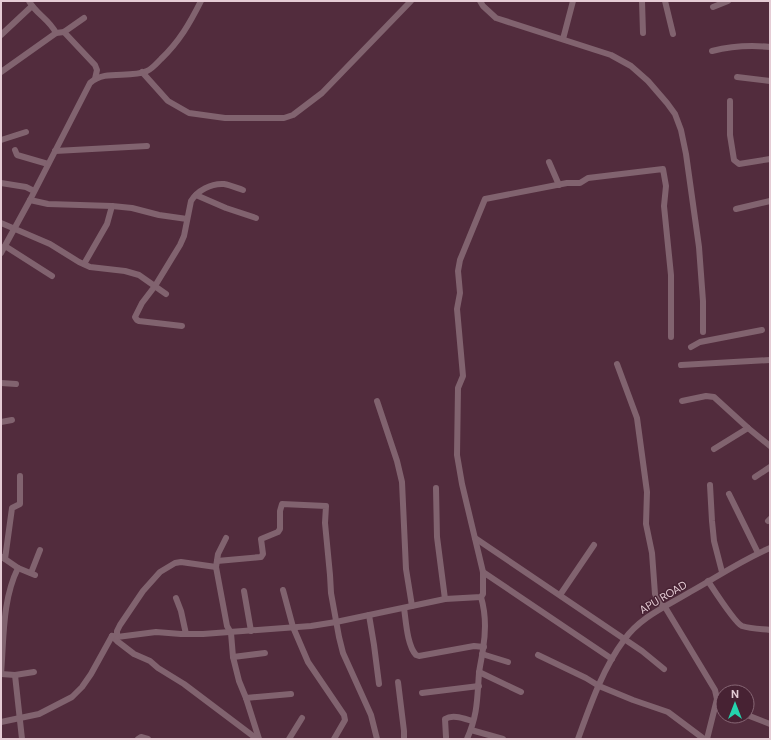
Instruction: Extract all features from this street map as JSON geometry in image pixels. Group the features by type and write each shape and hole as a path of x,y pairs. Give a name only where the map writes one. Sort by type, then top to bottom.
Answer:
{"street":[{"path":"1,254 90,83 104,76 147,71 157,64 171,50 182,35 201,1"},
{"path":"142,72 168,101 189,113 225,118 284,118 293,115 322,93 411,1"},
{"path":"480,1 483,6 496,18 611,55 631,66 648,81 675,114 681,130 686,154 698,239 704,332"},
{"path":"562,39 573,1"},
{"path":"642,1 643,33"},
{"path":"665,1 673,34"},
{"path":"713,7 728,1"},
{"path":"1,35 31,4 52,25 56,32"},
{"path":"1,72 56,32 64,32 84,18"},
{"path":"64,32 95,65 95,80"},
{"path":"712,51 746,46 770,47"},
{"path":"737,77 770,80"},
{"path":"730,101 730,136 734,160 739,164 770,159"},
{"path":"1,140 26,132"},
{"path":"55,151 147,146"},
{"path":"14,150 17,155 48,164"},
{"path":"549,162 559,185"},
{"path":"467,739 474,721 478,704 479,672 484,647 485,619 481,597 483,594 483,572 457,455 458,388 463,376 457,309 460,294 458,271 460,260 485,199 567,183 580,183 588,178 662,169 666,186 664,206 670,275 671,338"},
{"path":"1,183 26,187 34,191"},
{"path":"182,326 149,323 136,320 135,317 142,303 155,286 180,245 184,236 191,201 196,195 210,187 223,184 243,190"},
{"path":"196,195 226,208 256,218"},
{"path":"30,200 48,204 132,208 159,215 187,219"},
{"path":"736,209 770,201"},
{"path":"84,264 107,224 112,206"},
{"path":"1,223 61,250 84,264 98,268 132,272 147,280 166,294"},
{"path":"5,246 52,276"},
{"path":"691,347 700,342 762,330"},
{"path":"682,365 770,360"},
{"path":"618,364 637,418 647,492 646,524 652,553 655,594 659,602 665,607 715,690"},
{"path":"1,383 16,384"},
{"path":"682,401 706,396 714,397 770,446"},
{"path":"377,401 397,461 402,482 406,569 412,606"},
{"path":"1,422 12,420"},
{"path":"714,449 748,428"},
{"path":"754,477 770,467"},
{"path":"20,476 20,504 12,508 3,558 18,568 33,574 40,550"},
{"path":"710,485 714,541 722,572"},
{"path":"436,488 436,537 445,599"},
{"path":"729,494 758,553"},
{"path":"1,722 40,714 72,697 82,687 91,674 115,637 120,625 143,591 160,572 175,563 181,562 216,564 261,557 263,554 261,539 278,532 280,529 280,511 282,504 326,506 325,523 330,575 330,593 336,622 343,653 371,715 377,739"},
{"path":"226,538 218,554 216,564 227,626 231,633 233,657 239,681 246,698 258,739"},
{"path":"475,538 642,651 664,669"},
{"path":"560,595 594,545"},
{"name":"APU ROAD","path":"578,739 599,686 612,659 624,639 640,623 652,614 708,582 722,572 770,548"},
{"path":"18,568 10,586 4,606 1,674 15,675 34,672"},
{"path":"483,572 612,659"},
{"path":"708,582 734,620 740,626 770,630"},
{"path":"283,590 293,627 308,662 344,715 345,720 334,739"},
{"path":"244,591 251,631"},
{"path":"115,637 156,632 186,634 231,633 293,627 336,622 445,599 481,597"},
{"path":"176,598 181,611 186,634"},
{"path":"404,608 410,642 416,656 470,647 484,647"},
{"path":"369,615 379,684"},
{"path":"115,637 116,641 134,654 150,661 158,668 184,684 258,739"},
{"path":"233,657 265,653"},
{"path":"482,654 508,662"},
{"path":"538,655 599,686 668,712 706,739 715,704"},
{"path":"479,672 521,692"},
{"path":"15,675 22,739"},
{"path":"398,682 404,739"},
{"path":"422,693 479,686"},
{"path":"246,698 291,694"},
{"path":"446,737 445,719 448,717 474,721"},
{"path":"289,739 302,718"},
{"path":"755,718 770,724"},
{"path":"471,730 503,739"},
{"path":"138,739 141,737 148,739"}]}
